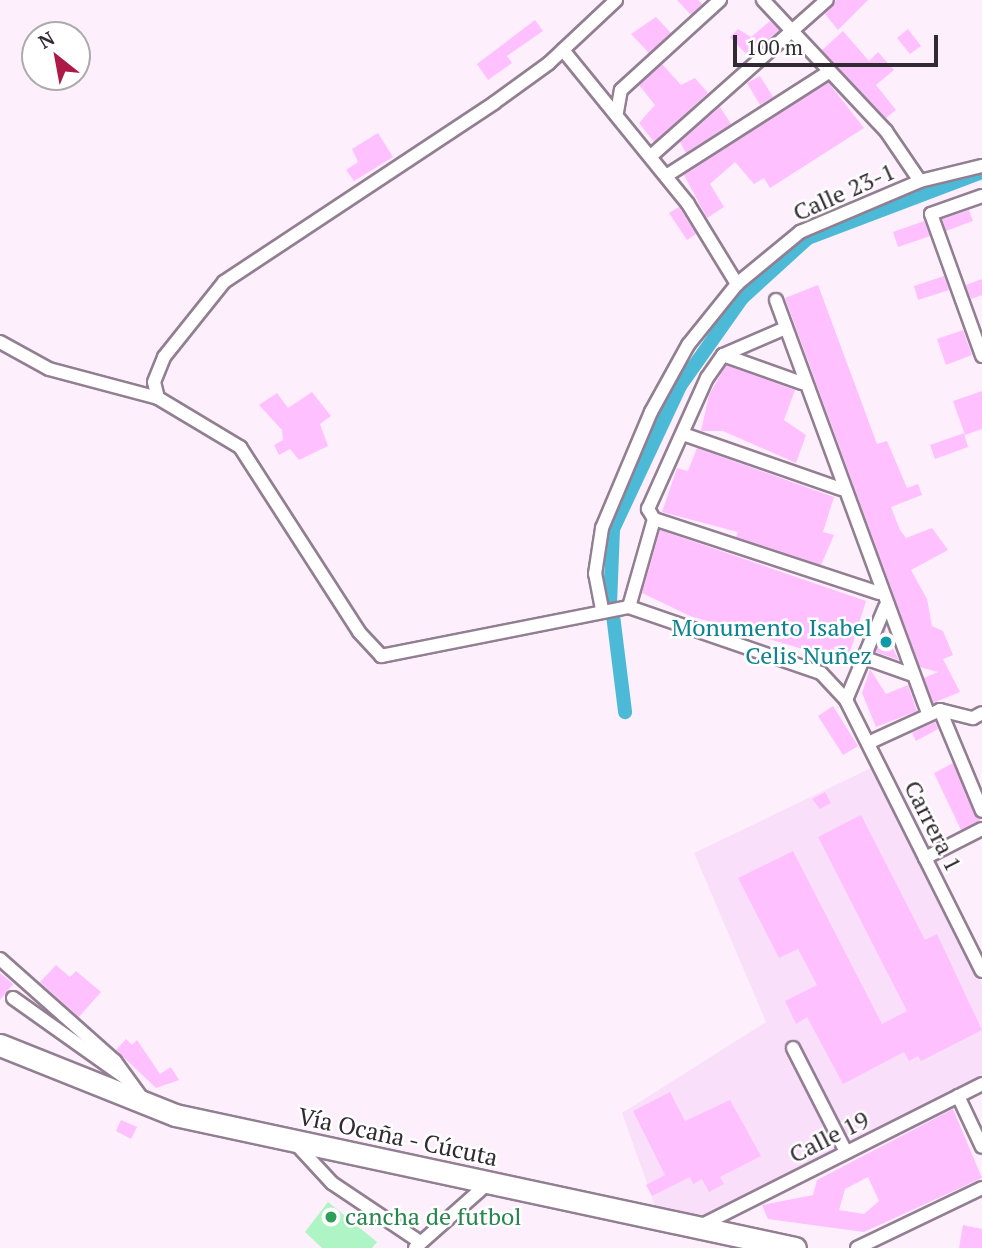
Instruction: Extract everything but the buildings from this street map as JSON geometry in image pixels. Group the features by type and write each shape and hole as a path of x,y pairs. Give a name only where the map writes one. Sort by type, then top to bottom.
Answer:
{"main road":[{"name":"Vía Ocaña - Cúcuta","path":"0,1045 148,1107 488,1184 795,1248"}],"street":[{"path":"158,398 154,382 163,357 224,282 563,50 616,0"},
{"path":"617,112 621,90 720,0"},
{"path":"763,0 827,73 904,152 920,181"},
{"path":"651,156 827,0"},
{"path":"563,50 617,112 666,176 737,284"},
{"path":"666,176 827,73"},
{"name":"Calle 23-1","path":"602,609 595,574 607,516 688,345 737,284 800,232 920,181 982,166"},
{"path":"982,196 931,214 982,356"},
{"path":"776,300 802,383 910,674 934,712 982,811"},
{"path":"783,328 723,355 648,509 654,519 878,593"},
{"path":"0,342 49,369 158,398 252,458 312,562 381,656 602,609 629,607 654,519"},
{"path":"723,355 802,383"},
{"path":"683,434 841,489"},
{"name":"Carrera 1","path":"629,607 792,661 837,684 982,971"},
{"path":"846,700 885,607"},
{"path":"865,658 910,674"},
{"path":"867,743 934,712 973,718 982,713"},
{"path":"925,858 982,829"},
{"path":"0,959 114,1061 148,1107"},
{"path":"13,998 127,1079"},
{"path":"793,1048 846,1152"},
{"name":"Calle 19","path":"696,1228 982,1084"},
{"path":"958,1096 982,1147"},
{"path":"293,1141 332,1183 417,1245 488,1184"},
{"path":"857,1248 982,1188"}],"shaded area":[{"path":"871,768 982,983 982,1084 696,1228 659,1217 622,1113 766,1022 694,853"}],"green space":[{"name":"cancha de futbol","path":"328,1202 377,1242 372,1248 322,1248 305,1232"}],"waterway":[{"path":"610,604 613,529 680,386 742,298 808,238 982,172"},
{"path":"613,615 625,712"}],"place":[{"name":"Monumento Isabel Celis Nuñez","path":"886,642"},
{"name":"cancha de futbol","path":"331,1217"}]}
